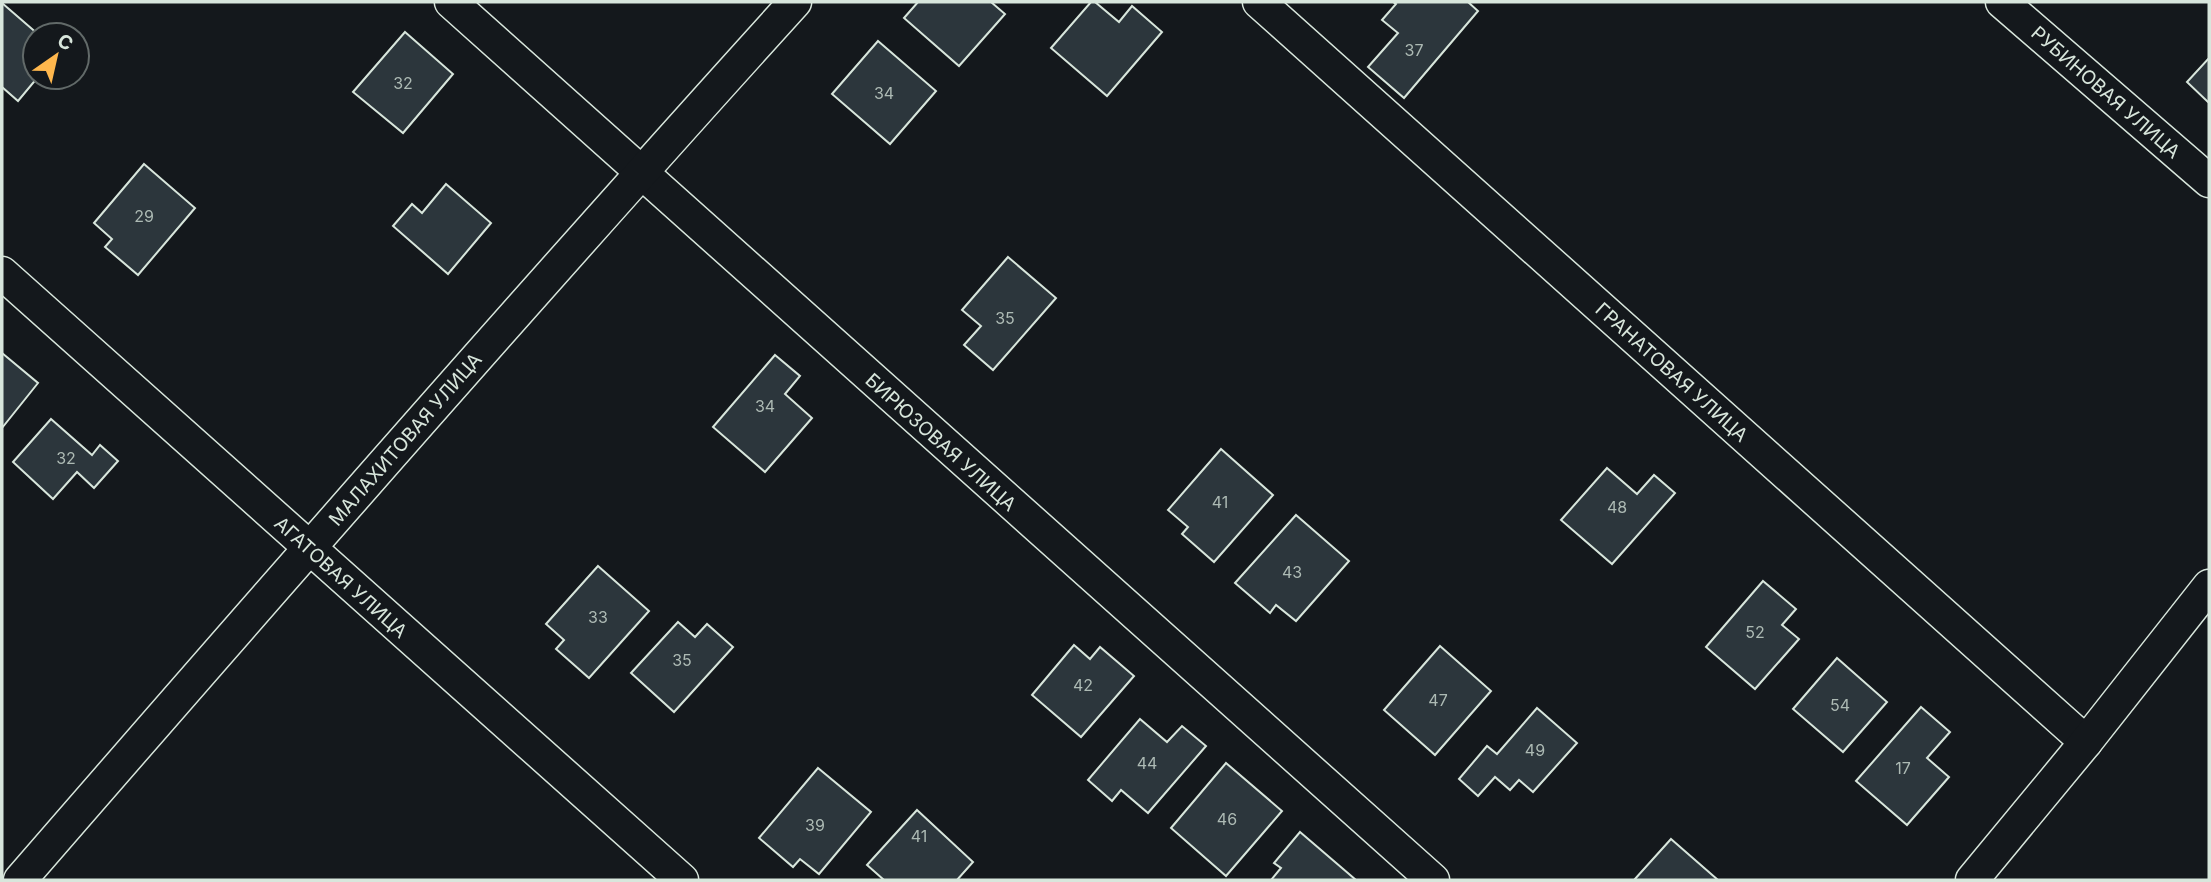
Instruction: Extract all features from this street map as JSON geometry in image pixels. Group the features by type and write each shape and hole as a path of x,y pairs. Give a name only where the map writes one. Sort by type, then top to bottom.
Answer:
{"street":[{"name":"БИРЮЗОВАЯ УЛИЦА","path":"451,2 1433,880"},
{"name":"МАЛАХИТОВАЯ УЛИЦА","path":"20,880 308,548 794,2"},
{"name":"ГРАНАТОВАЯ УЛИЦА","path":"1259,2 2085,742"},
{"name":"РУБИНОВАЯ УЛИЦА","path":"2002,2 2209,181"},
{"name":"АГАТОВАЯ УЛИЦА","path":"2,273 682,880"},
{"path":"1972,880 2209,586"}],"building":[{"path":"918,2 991,2 1005,14 959,66 904,18"},
{"path":"1091,2 1095,2 1119,22 1132,6 1162,32 1107,96 1051,48"},
{"path":"1393,2 1468,2 1478,11 1404,98 1368,67 1398,33 1382,20 1396,4"},
{"path":"2,3 23,21 21,91 26,91 18,101 2,87"},
{"path":"405,32 453,74 403,133 353,92"},
{"path":"878,41 936,91 890,144 832,94"},
{"path":"2209,58 2209,103 2187,82"},
{"path":"144,164 195,208 138,275 105,247 112,239 94,223"},
{"path":"446,184 491,223 448,274 393,226 412,204 422,213"},
{"path":"1008,257 1056,298 993,370 964,345 981,326 962,310"},
{"path":"2,353 38,383 2,428"},
{"path":"775,355 800,376 785,394 812,418 765,472 713,427"},
{"path":"51,419 92,455 100,445 118,461 94,488 77,472 53,499 13,462"},
{"path":"1221,449 1273,495 1214,562 1182,534 1188,527 1168,510"},
{"path":"1607,468 1637,494 1654,475 1675,493 1612,564 1561,520"},
{"path":"1296,515 1349,561 1296,621 1276,605 1270,613 1235,583"},
{"path":"598,566 649,611 589,678 556,649 564,640 546,624"},
{"path":"1763,581 1796,609 1782,625 1799,639 1755,689 1706,647"},
{"path":"678,622 695,637 707,624 733,647 674,712 631,673"},
{"path":"1074,645 1090,659 1100,647 1134,676 1081,737 1032,695"},
{"path":"1440,646 1491,691 1435,755 1384,710"},
{"path":"1837,658 1887,702 1843,752 1793,709"},
{"path":"1921,707 1950,732 1927,758 1949,777 1907,825 1856,781"},
{"path":"1537,708 1577,743 1533,792 1519,780 1510,790 1495,777 1478,796 1459,779 1487,746 1497,754"},
{"path":"1140,719 1167,742 1182,726 1206,746 1148,813 1121,790 1112,801 1088,780"},
{"path":"1226,763 1282,811 1226,876 1171,828"},
{"path":"818,768 871,812 819,874 800,859 793,867 759,838"},
{"path":"917,810 973,862 957,880 884,880 867,865"},
{"path":"1300,832 1356,880 1271,880 1281,868 1274,863"},
{"path":"1671,839 1718,880 1634,880"}]}
